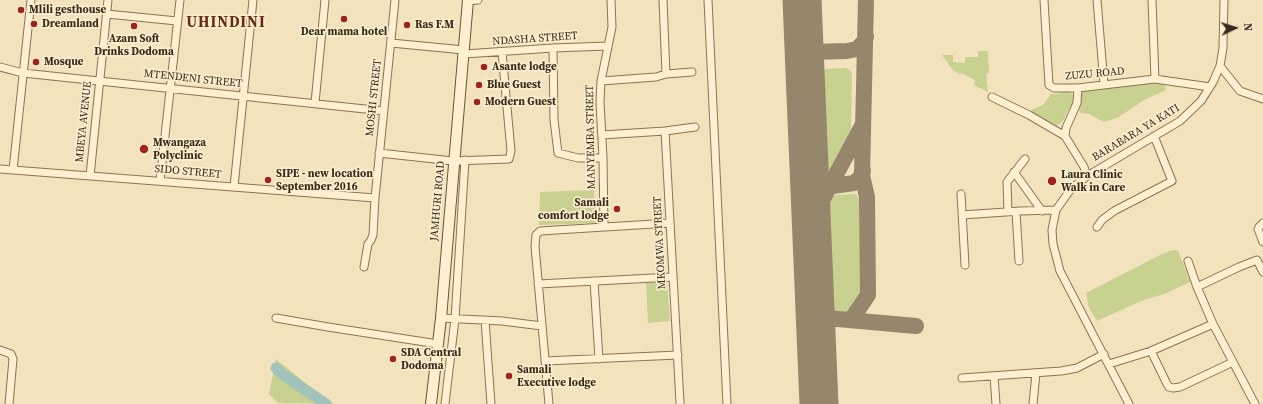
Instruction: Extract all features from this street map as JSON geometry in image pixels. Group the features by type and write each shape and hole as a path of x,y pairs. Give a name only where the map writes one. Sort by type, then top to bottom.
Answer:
{"main road":[{"name":"JAMHURI ROAD","path":"431,404 441,318 453,161 468,0"}],"street":[{"path":"13,170 31,0"},
{"name":"MBEYA AVENUE","path":"90,176 108,0"},
{"path":"160,181 180,0"},
{"path":"234,187 253,0"},
{"path":"315,103 325,0"},
{"name":"MOSHI STREET","path":"364,267 368,244 372,235 374,198 395,0"},
{"path":"468,0 478,0"},
{"name":"MANYEMBA STREET","path":"604,227 603,158 600,102 601,81 612,27 611,0"},
{"path":"663,0 666,74"},
{"path":"708,0 727,404"},
{"name":"ZUZU ROAD","path":"1044,0 1049,85 1054,88 1078,88 1155,79 1210,87"},
{"path":"1098,0 1104,84"},
{"path":"1152,0 1155,79"},
{"name":"BARABARA YA KATI","path":"1129,404 1062,275 1056,258 1052,230 1056,210 1071,190 1087,176 1180,121 1201,101 1210,87 1220,66 1223,48 1224,0"},
{"path":"107,14 177,21"},
{"name":"NDASHA STREET","path":"391,43 464,52 502,52 608,46"},
{"path":"553,48 554,120 558,153 578,158 603,158"},
{"path":"379,153 453,161 509,159 511,151 502,52"},
{"path":"1220,66 1240,91 1263,98"},
{"name":"MTENDENI STREET","path":"0,67 23,73 384,111"},
{"path":"601,81 656,77 666,74 692,72"},
{"path":"1065,136 1066,128 1077,103 1078,88"},
{"path":"992,97 1029,115 1065,136 1084,167 1087,176"},
{"path":"602,134 695,127"},
{"name":"MKOMWA STREET","path":"665,130 680,404"},
{"path":"1097,227 1102,220 1114,211 1172,181 1154,136"},
{"path":"1019,261 1007,182 1024,159"},
{"path":"445,404 455,319 466,160"},
{"name":"SIDO STREET","path":"0,168 374,198"},
{"path":"1014,172 1042,211"},
{"path":"961,194 965,265"},
{"path":"962,215 1056,210"},
{"path":"549,404 535,246 536,235 540,232 670,223"},
{"path":"1263,223 1258,227 1258,229 1263,242"},
{"path":"1197,287 1239,267 1260,259 1263,272"},
{"path":"1188,261 1197,287 1213,324 1255,404"},
{"path":"538,284 673,277"},
{"path":"594,281 600,359"},
{"path":"276,318 328,328 438,344"},
{"path":"441,318 502,321 542,326"},
{"path":"485,320 491,404"},
{"path":"1109,364 1151,351 1213,324"},
{"path":"0,350 11,354 13,359 9,404"},
{"path":"1151,351 1167,384 1169,387 1173,388 1180,387 1233,362"},
{"path":"962,378 1061,371 1077,368 1104,354"},
{"path":"546,361 678,355"},
{"path":"1033,404 1036,373"},
{"path":"994,376 996,404"}],"green space":[{"path":"978,51 988,51 989,73 986,74 988,92 974,85 975,80 961,73 960,75 952,69 942,55 953,55 953,62 965,63 965,57 978,57"},
{"path":"846,68 851,71 852,75 851,130 831,170 826,171 823,169 820,74 826,69"},
{"path":"1165,82 1166,90 1146,99 1117,118 1104,122 1089,114 1081,113 1077,107 1081,92 1099,88"},
{"path":"1068,91 1073,95 1074,103 1068,110 1063,121 1057,126 1034,115 1031,110 1043,105 1051,94"},
{"path":"594,190 596,223 539,225 540,192"},
{"path":"856,194 858,198 862,197 862,297 849,316 836,315 830,311 829,308 825,217 831,198 836,195"},
{"path":"1178,250 1190,282 1164,294 1141,301 1097,321 1089,308 1086,293 1164,253"},
{"path":"667,281 670,321 648,323 646,283"},
{"path":"276,359 334,404 278,403 269,394"}],"waterway":[{"path":"276,368 282,374 326,404"}],"taxiway":[{"path":"851,320 868,295 867,197 862,175 866,0"},
{"path":"805,62 808,56 813,52 847,51 857,49 864,42 866,37"},
{"path":"804,40 809,47 819,51"},
{"path":"812,227 816,212 862,126"},
{"path":"811,196 818,188 854,183 862,176 863,170"},
{"path":"815,317 916,326"}],"runway":[{"path":"802,0 819,404"}],"place":[{"name":"Mlili gesthouse","path":"21,10"},
{"name":"Dear mama hotel","path":"344,19"},
{"name":"Dreamland","path":"34,24"},
{"name":"Ras F.M","path":"407,25"},
{"name":"Azam Soft Drinks Dodoma","path":"134,26"},
{"name":"Mosque","path":"36,62"},
{"name":"Asante lodge","path":"484,67"},
{"name":"Blue Guest","path":"479,85"},
{"name":"Modern Guest","path":"477,102"},
{"name":"Mwangaza Polyclinic","path":"144,149"},
{"name":"SIPE - new location September 2016","path":"268,180"},
{"name":"Laura Clinic Walk in Care","path":"1052,181"},
{"name":"Samali comfort lodge","path":"617,209"},
{"name":"SDA Central Dodoma","path":"393,359"},
{"name":"Samali Executive lodge","path":"509,376"}],"district":[{"name":"UHINDINI","path":"226,23"}]}
